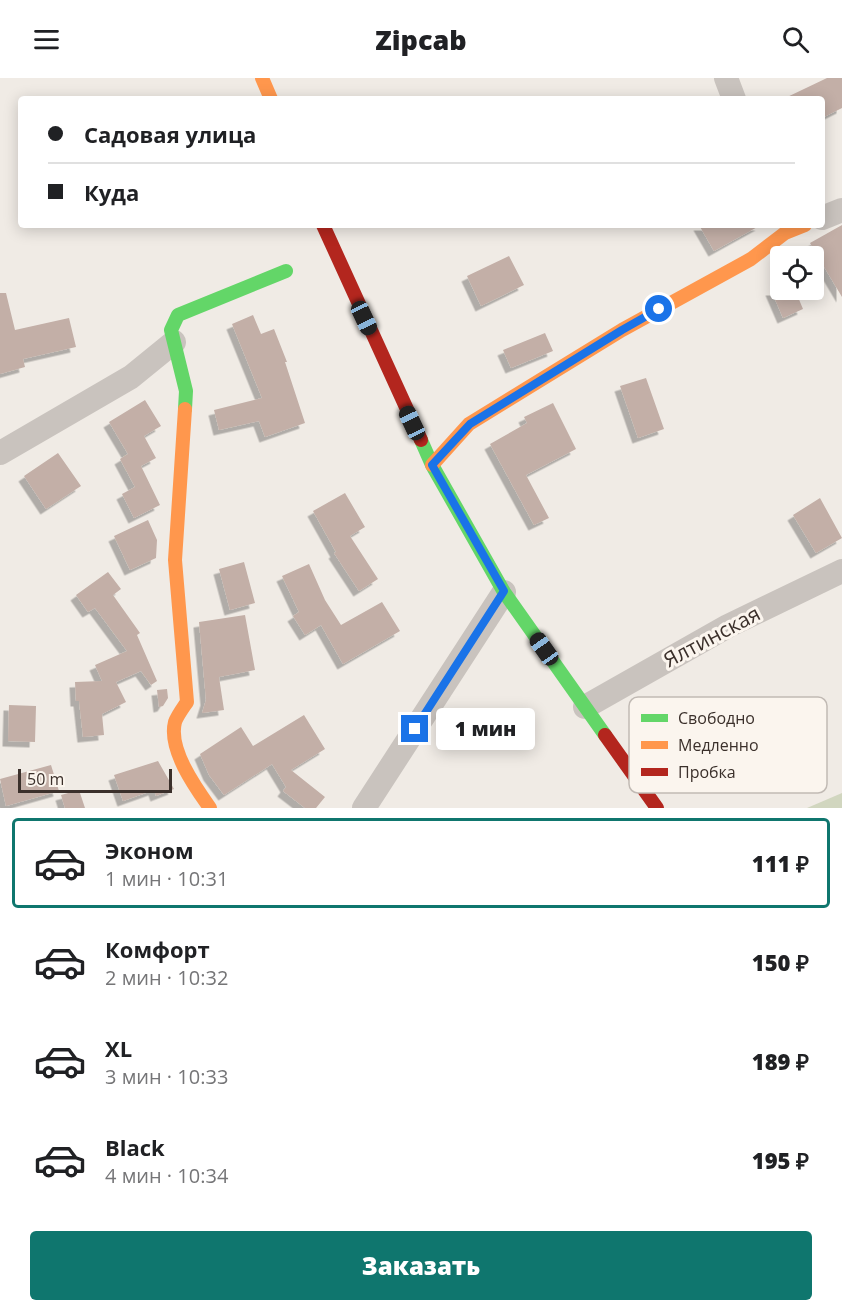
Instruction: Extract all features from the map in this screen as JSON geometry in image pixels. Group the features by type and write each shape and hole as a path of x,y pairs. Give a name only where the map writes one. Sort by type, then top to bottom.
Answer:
{"street":[{"path":"262,78 270,96"},
{"path":"726,78 733,96"},
{"path":"825,217 842,210"},
{"path":"324,228 432,465 504,591 629,769"},
{"path":"432,465 470,424 622,330 751,259 790,228"},
{"path":"210,808 193,785 174,743 175,723 187,702 175,560 186,391 171,330 178,315 286,271"},
{"path":"0,453 131,377 174,342"},
{"name":"Ялтинская","path":"585,707 728,626 842,571"},
{"path":"364,808 504,591"},
{"path":"646,793 657,808"}],"green space":[{"path":"842,793 842,808 807,808"}],"building":[{"path":"827,78 842,78 842,108 825,116 825,96 789,96"},
{"path":"842,225 842,297 824,267 824,246 812,246 810,243"},
{"path":"701,228 756,228 714,251"},
{"path":"509,256 524,285 481,306 467,276"},
{"path":"0,293 6,293 15,330 69,318 76,347 23,359 25,367 0,374"},
{"path":"775,300 799,300 803,309 783,318"},
{"path":"253,315 261,334 274,329 287,362 285,362 305,423 265,437 259,421 219,430 214,410 262,398 232,324"},
{"path":"545,333 553,351 511,368 503,350"},
{"path":"646,378 664,429 638,438 620,386"},
{"path":"145,400 161,426 144,436 156,458 141,466 160,505 134,518 122,494 135,487 120,459 128,454 109,422"},
{"path":"553,403 576,449 526,475 549,518 534,525 490,444 527,423 524,417"},
{"path":"58,453 81,486 46,509 24,476"},
{"path":"345,493 365,527 350,536 378,579 359,591 334,553 336,552 313,511"},
{"path":"820,498 842,538 816,553 793,515"},
{"path":"148,520 157,540 156,558 130,570 114,536"},
{"path":"244,562 255,603 230,610 219,569"},
{"path":"309,564 325,600 341,625 382,602 400,631 343,664 321,625 305,635 293,616 299,612 282,576"},
{"path":"108,572 121,589 113,595 140,633 137,635 157,681 151,685 141,671 116,682 126,702 102,714 104,735 83,737 75,682 102,681 95,665 127,651 95,608 88,612 76,595"},
{"path":"245,615 255,670 219,677 224,710 202,713 206,700 199,622"},
{"path":"167,689 168,698 163,706 159,707 157,690"},
{"path":"9,705 36,706 35,742 8,741"},
{"path":"304,715 325,749 291,770 325,797 316,808 305,808 283,791 286,787 272,764 224,795 209,775 200,754 241,727 253,746"},
{"path":"158,761 174,789 156,796 154,790 123,801 114,775"},
{"path":"51,765 59,791 6,806 0,779"},
{"path":"79,790 85,808 65,808 61,795"}],"traffic: fast":[{"path":"185,409 186,391 171,330 178,315 286,271"},
{"path":"421,440 432,465 504,592 605,735"}],"traffic: slow":[{"path":"262,78 270,96"},
{"path":"432,465 469,424 622,330 751,259 785,233 798,228"},
{"path":"185,409 175,560 187,702 175,722 174,733 175,744 184,767 210,808"}],"traffic: jam":[{"path":"324,228 421,440"},
{"path":"605,735 629,769"},
{"path":"646,793 657,808"}],"route":[{"path":"415,729 504,591 432,465 470,424 659,309"}]}
